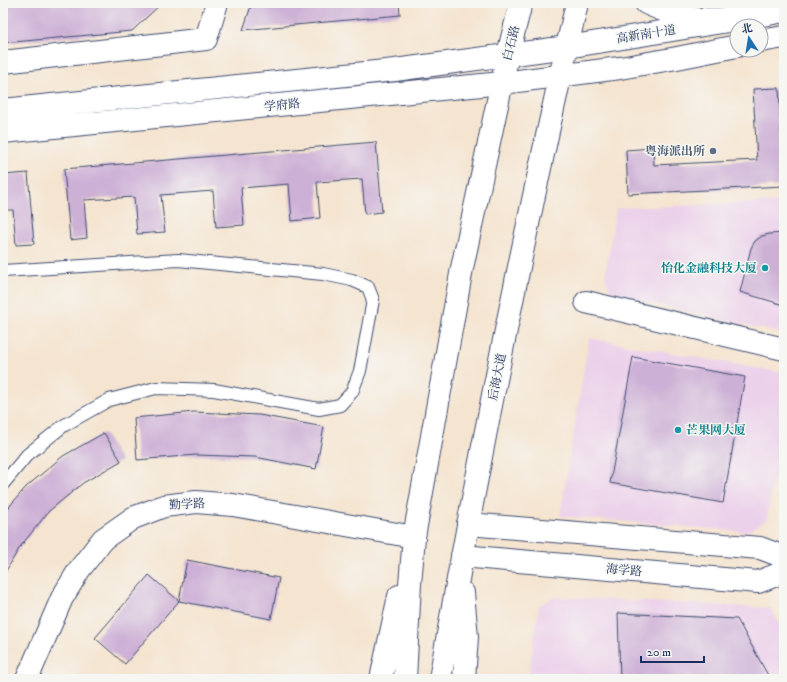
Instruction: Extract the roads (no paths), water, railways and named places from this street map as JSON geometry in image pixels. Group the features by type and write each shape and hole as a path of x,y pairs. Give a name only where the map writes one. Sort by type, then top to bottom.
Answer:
{"main road":[{"path":"3,62 206,39 217,3"},
{"name":"白石路","path":"502,83 521,3"},
{"path":"577,3 560,76 620,68 729,48"},
{"path":"646,3 661,10 684,17 705,19 729,18"},
{"name":"高新南十道","path":"747,18 784,11"},
{"name":"高新南十道","path":"508,54 567,47 729,21"},
{"path":"769,40 784,37"},
{"name":"学府路","path":"3,110 395,70 508,54"},
{"name":"学府路","path":"3,132 560,76"},
{"name":"后海大道","path":"440,679 468,524 515,283 560,76"},
{"path":"405,679 414,537 462,268 502,83"},
{"path":"586,302 784,349"},
{"name":"勤学路","path":"27,679 62,598 79,570 103,539 133,518 164,506 196,502 233,505 414,537"},
{"path":"468,524 760,548 784,557"},
{"path":"381,679 404,573 414,537"},
{"path":"461,562 467,637 464,679"},
{"name":"海学路","path":"461,562 758,582 784,572"}],"lane":[{"path":"3,271 178,260 323,274 352,280 368,287 373,300 360,371 352,392 340,404 319,409 214,390 156,388 109,400 63,426 27,455 3,484"}],"place":[{"name":"粤海派出所","path":"713,151"},
{"name":"怡化金融科技大厦","path":"765,268"},
{"name":"芒果网大厦","path":"678,430"}]}
